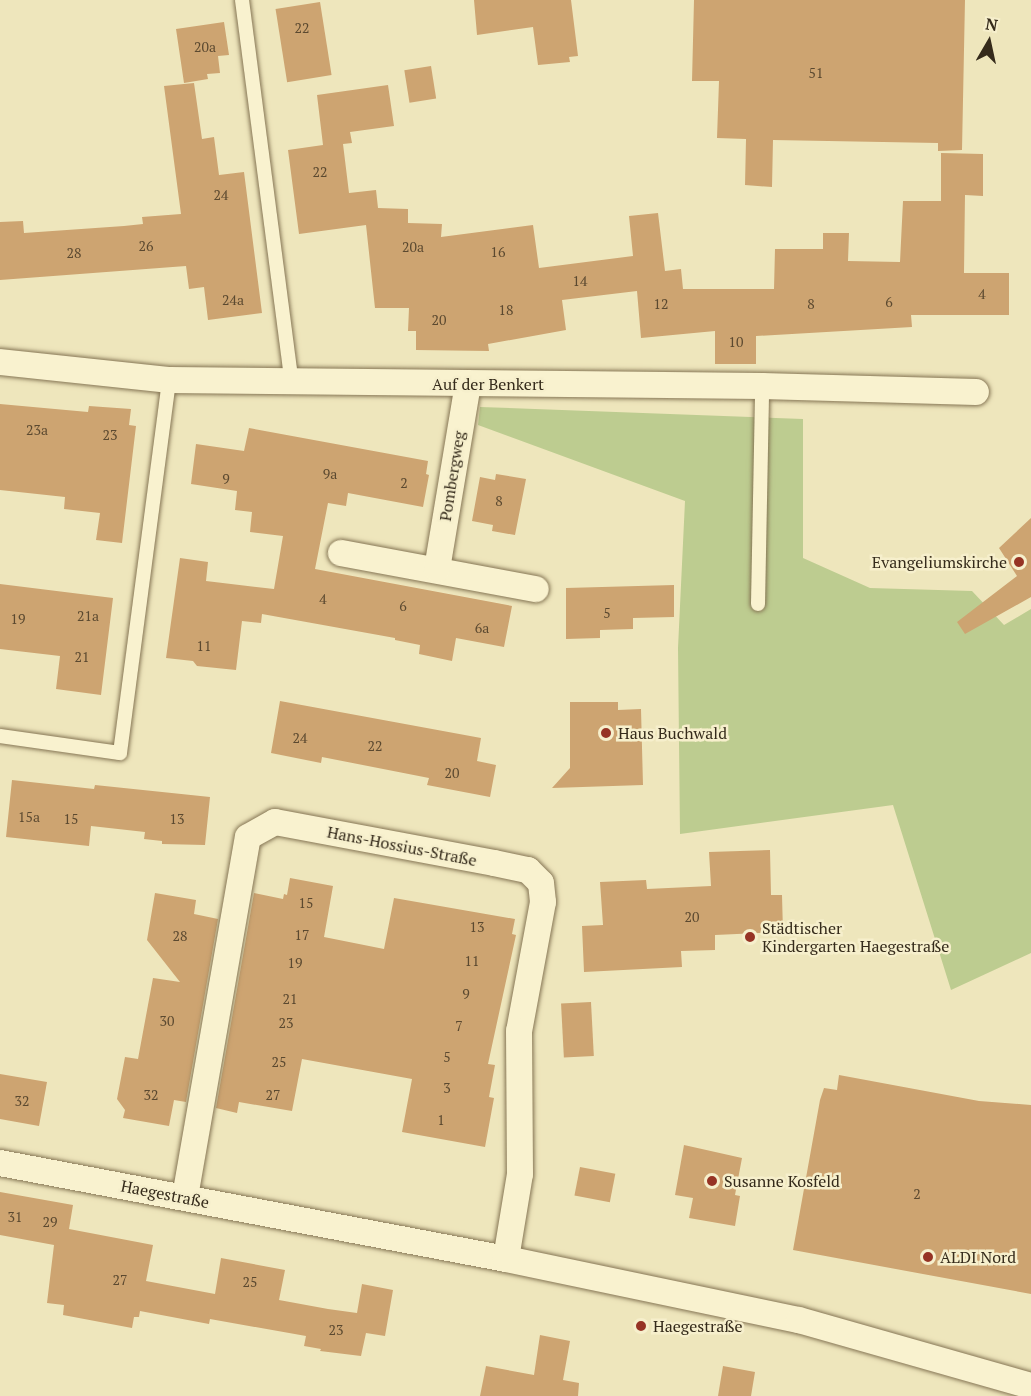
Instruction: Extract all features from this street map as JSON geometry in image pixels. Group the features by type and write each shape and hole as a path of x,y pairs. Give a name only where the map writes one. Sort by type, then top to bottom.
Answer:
{"street":[{"name":"Auf der Benkert","path":"0,362 169,380 762,386 976,392"},
{"name":"Pombergweg","path":"437,569 468,384"},
{"path":"341,553 536,589"},
{"name":"Hans-Hossius-Straße","path":"185,1197 248,837 275,822 483,861 528,870 541,884 543,902 519,1031 520,1174 507,1259"},
{"name":"Haegestraße","path":"0,1163 507,1259 799,1320 1031,1386"}],"lane":[{"path":"242,0 292,383"},
{"path":"0,736 120,753 169,380"},
{"path":"758,604 762,386"}],"green space":[{"path":"480,407 803,419 803,558 870,588 972,591 1004,625 1031,609 1031,953 951,990 893,805 680,834 678,648 685,501 478,425"}],"building":[{"path":"474,0 571,0 578,56 569,57 570,62 538,65 533,27 477,35"},
{"path":"694,0 965,0 962,150 938,151 938,143 773,140 772,187 745,185 746,139 717,138 719,81 692,81"},
{"path":"320,2 332,75 287,82 276,9"},
{"path":"224,22 229,55 218,56 220,73 207,74 208,79 184,83 176,29"},
{"path":"431,66 436,99 409,103 404,70"},
{"path":"194,83 202,139 214,137 219,175 244,172 262,313 208,320 204,287 189,289 186,266 0,280 0,222 23,221 24,233 143,224 142,217 181,214 164,86"},
{"path":"388,85 394,126 350,132 352,143 343,144 349,193 376,190 378,208 408,209 408,223 442,224 441,237 533,225 539,268 633,256 629,216 658,213 665,271 681,269 683,289 774,289 775,249 823,249 823,233 849,233 848,261 900,262 903,201 941,201 941,153 983,154 983,196 965,195 964,273 1009,273 1009,315 911,315 912,327 756,336 756,364 715,364 715,331 641,338 637,291 562,300 566,330 488,344 489,351 416,350 416,331 408,331 409,308 375,308 366,225 299,234 288,150 323,145 317,95"},
{"path":"0,404 88,412 89,406 131,409 129,425 136,426 122,543 96,540 100,513 64,509 65,497 0,490"},
{"path":"249,428 428,461 426,474 429,475 423,507 348,493 346,506 328,503 315,569 512,606 504,647 456,638 452,661 419,654 420,645 395,640 395,638 262,614 261,623 242,621 236,670 197,666 193,661 166,658 180,558 208,562 206,581 274,589 283,536 250,532 252,512 235,510 237,491 191,484 196,444 244,451"},
{"path":"496,474 526,479 515,535 492,531 493,525 472,521 480,477 495,480"},
{"name":"Evangeliumskirche","path":"1031,518 1031,597 965,634 957,622 1017,576 999,548"},
{"path":"0,584 113,598 101,695 56,689 60,656 0,649"},
{"path":"674,585 674,617 633,618 633,629 600,630 600,638 566,639 566,588"},
{"path":"280,701 481,738 477,761 496,765 490,797 427,785 429,778 322,757 321,763 271,753"},
{"name":"Haus Buchwald","path":"570,702 618,702 618,710 641,709 643,785 552,788 570,768"},
{"path":"12,780 94,789 95,785 210,797 205,845 162,844 162,841 144,839 145,832 91,826 89,846 6,837"},
{"path":"770,850 771,895 782,895 783,932 715,935 715,950 681,951 682,967 584,972 582,926 603,925 600,882 646,880 647,889 711,886 709,852"},
{"path":"290,878 333,886 324,937 384,949 394,898 515,919 512,934 516,935 488,1064 495,1065 489,1097 494,1098 485,1147 402,1132 412,1079 302,1059 292,1111 239,1102 237,1113 216,1108 254,893 283,899 284,894 287,895"},
{"path":"155,893 196,900 194,914 218,919 186,1102 174,1100 169,1126 123,1118 125,1110 117,1099 125,1057 138,1059 153,978 180,982 147,940"},
{"path":"591,1002 594,1056 564,1057 561,1004"},
{"path":"0,1074 47,1082 39,1126 0,1119"},
{"path":"839,1075 979,1101 1031,1105 1031,1294 793,1250 820,1100 824,1088 837,1090"},
{"name":"Susanne Kosfeld","path":"684,1145 742,1158 735,1195 740,1196 735,1226 689,1218 693,1198 675,1195"},
{"path":"580,1167 615,1174 610,1202 574,1195"},
{"path":"0,1192 73,1205 69,1229 153,1245 146,1281 215,1294 221,1258 285,1270 279,1300 357,1313 362,1284 393,1290 385,1336 366,1333 361,1356 320,1351 321,1349 304,1346 306,1336 210,1319 209,1324 140,1311 139,1317 134,1317 132,1328 63,1315 64,1305 47,1303 54,1245 0,1235"},
{"path":"540,1335 570,1341 563,1380 579,1383 578,1396 480,1396 486,1366 534,1375"},
{"path":"723,1366 755,1372 751,1396 718,1396"}],"place":[{"name":"Evangeliumskirche","path":"1019,562"},
{"name":"Haus Buchwald","path":"606,733"},
{"name":"Städtischer Kindergarten Haegestraße","path":"750,937"},
{"name":"Susanne Kosfeld","path":"712,1181"},
{"name":"ALDI Nord","path":"928,1257"},
{"name":"Haegestraße","path":"641,1326"}]}
